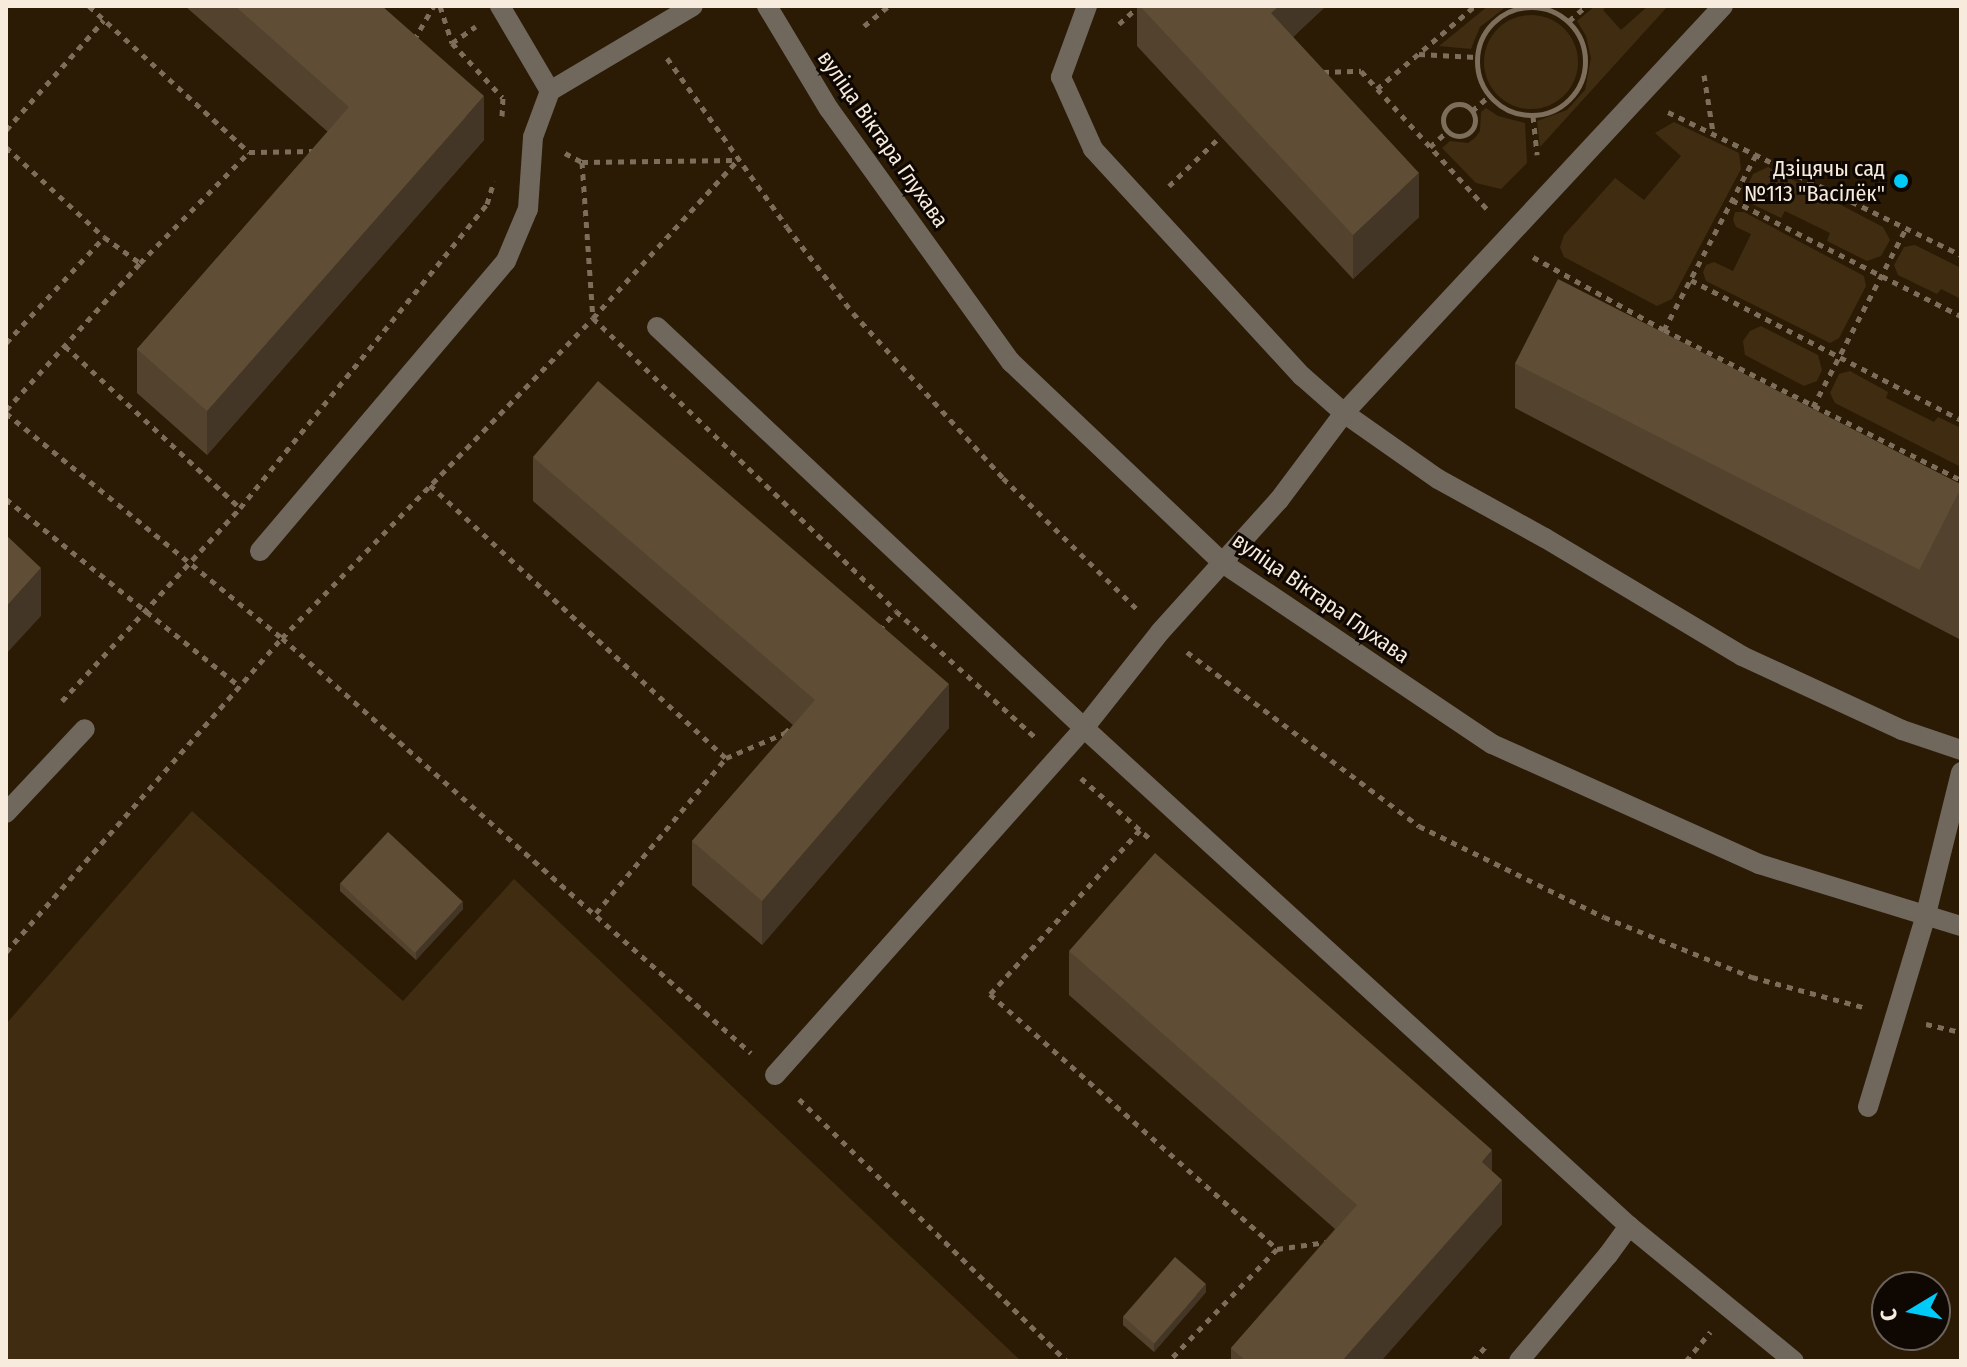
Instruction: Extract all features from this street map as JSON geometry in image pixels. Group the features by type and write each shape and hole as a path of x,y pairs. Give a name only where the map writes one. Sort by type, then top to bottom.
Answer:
{"street":[{"path":"500,6 550,91"},
{"path":"260,551 506,261 528,209 533,137 550,91 693,6"},
{"name":"вуліца Віктара Глухава","path":"767,6 829,109 1011,362 1224,564 1492,744 1759,864 1925,918 1961,926"},
{"path":"1087,6 1061,77 1093,149 1302,376 1344,413 1438,479 1545,538 1742,656 1902,730 1961,750"},
{"path":"775,1075 1084,728 1160,632 1279,500 1344,413 1723,6"},
{"path":"657,327 1084,728 1629,1226 1794,1361"},
{"path":"6,813 85,729"},
{"path":"1868,1107 1925,918 1961,772"},
{"path":"1519,1361 1629,1226"}],"path":[{"path":"89,6 249,152 327,151"},
{"path":"406,53 434,6"},
{"path":"864,26 889,6"},
{"path":"1119,24 1139,6"},
{"path":"1377,89 1475,6"},
{"path":"1537,6 1569,22 1582,44 1584,74 1570,100 1558,109 1533,116 1514,113 1489,96 1480,81 1476,57 1485,30 1498,18 1513,10 1537,6"},
{"path":"1569,22 1586,6"},
{"path":"6,130 104,20"},
{"path":"1419,54 1476,57"},
{"path":"1703,67 1713,133"},
{"path":"1316,73 1361,71 1491,213"},
{"path":"1472,111 1489,96"},
{"path":"502,125 503,97"},
{"path":"1464,105 1472,111 1476,122 1471,131 1457,136 1448,131 1443,121 1449,107 1464,105"},
{"path":"1664,110 1961,255"},
{"path":"1533,116 1538,162"},
{"path":"1430,147 1448,131"},
{"path":"1164,192 1220,137"},
{"path":"6,147 104,237 140,263"},
{"path":"249,152 140,263 6,411 192,561 596,913 775,1075 1067,1361"},
{"path":"1664,330 1757,153"},
{"path":"6,952 282,638 593,318 738,160"},
{"path":"582,162 593,318 896,611 1152,840"},
{"path":"59,704 240,508 487,204 495,179"},
{"path":"1732,200 1961,316"},
{"path":"1813,407 1906,228"},
{"path":"6,343 104,237"},
{"path":"1532,257 1664,330 1961,480"},
{"path":"1691,280 1961,420"},
{"path":"65,346 240,508"},
{"path":"430,485 726,758"},
{"path":"6,499 239,686"},
{"path":"869,641 896,611"},
{"path":"596,913 726,758 785,733 802,716"},
{"path":"1140,830 990,994 1277,1249"},
{"path":"1169,1361 1277,1249 1339,1241"},
{"path":"1686,1361 1713,1328"},
{"path":"1473,1361 1493,1338"}],"shaded area":[{"path":"1488,6 1507,6 1480,27 1471,49 1439,46"},
{"path":"1595,6 1607,6 1603,10 1621,30 1648,6 1668,6 1540,147 1537,121 1567,110 1585,90 1591,58 1586,36 1577,21"},
{"path":"1531,15 1549,18 1564,29 1575,44 1578,62 1575,80 1564,95 1549,106 1531,109 1513,106 1498,95 1487,80 1484,62 1487,44 1498,29 1513,18"},
{"path":"1486,108 1498,116 1525,123 1527,163 1501,189 1476,183 1442,148 1450,141 1468,143 1475,138 1480,131 1481,112"},
{"path":"1674,122 1739,153 1741,169 1672,299 1657,306 1564,257 1560,247 1564,235 1615,178 1644,200 1681,156 1655,133"},
{"path":"1768,167 1883,227 1890,240 1881,256 1867,261 1827,241 1830,233 1785,211 1781,218 1752,204 1746,189 1753,174"},
{"path":"1735,212 1744,212 1864,276 1866,286 1839,338 1830,343 1706,281 1703,272 1706,265 1714,262 1733,271 1751,234 1736,227 1733,220"},
{"path":"1915,245 1961,268 1961,299 1941,289 1937,294 1898,275 1894,265 1904,247"},
{"path":"1761,326 1818,355 1822,370 1817,381 1804,386 1745,355 1743,341 1750,331"},
{"path":"1850,371 1888,392 1886,398 1934,422 1938,417 1961,428 1961,467 1835,403 1830,393 1839,374"},
{"path":"192,811 403,1001 514,879 1021,1361 6,1361 6,1024"}],"building":[{"path":"235,6 382,6 484,96 207,411 137,349 349,107"},
{"path":"1140,6 1279,6 1271,13 1419,173 1353,235"},
{"path":"1558,279 1961,484 1919,570 1515,364"},
{"path":"598,381 949,684 762,901 692,841 815,700 533,457"},
{"path":"6,535 41,568 6,607"},
{"path":"388,832 463,902 415,953 340,883"},
{"path":"1155,853 1492,1150 1482,1162 1502,1180 1342,1361 1246,1361 1231,1348 1357,1205 1069,951"},
{"path":"1175,1257 1206,1284 1154,1344 1123,1317"}],"place":[{"name":"Дзіцячы сад №113 \"Васілёк\"","path":"1901,181"}]}
